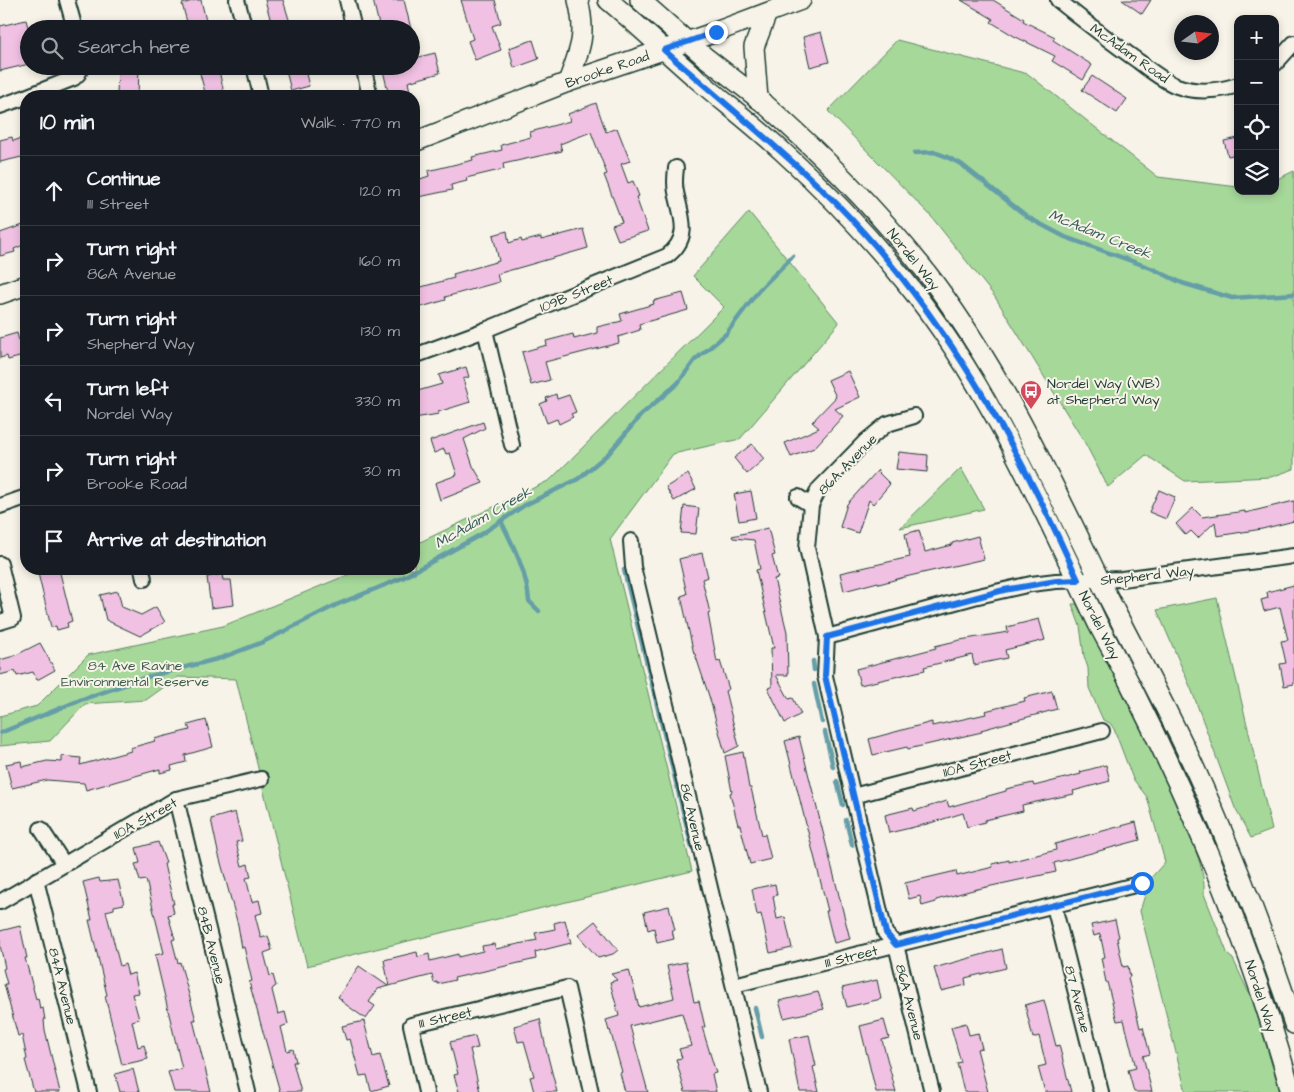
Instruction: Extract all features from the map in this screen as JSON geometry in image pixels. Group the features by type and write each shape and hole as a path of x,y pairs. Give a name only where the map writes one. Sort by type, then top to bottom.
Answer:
{"main road":[{"path":"568,82 582,41 583,25 578,0"},
{"name":"Nordel Way","path":"608,0 765,135 809,177 868,237 917,296 952,345 1016,453 1173,775 1239,932 1291,1092"},
{"name":"Nordel Way","path":"640,0 688,42 758,98 807,142 855,190 921,266 944,296 1004,391 1053,483 1190,758 1226,837 1254,908 1294,1024"},
{"name":"Brooke Road","path":"420,140 568,82 688,42 801,0"},
{"path":"758,98 754,47 767,13"},
{"path":"0,294 20,286"}],"street":[{"path":"67,0 73,20"},
{"path":"237,0 242,20"},
{"path":"347,0 352,20"},
{"name":"McAdam Road","path":"1058,0 1124,52 1176,86 1194,90 1210,90 1234,86"},
{"path":"1279,60 1294,44"},
{"path":"46,90 66,83 77,75"},
{"path":"256,75 260,90"},
{"path":"365,75 369,90"},
{"path":"0,106 20,99"},
{"name":"109B Street","path":"420,354 485,330 667,256 675,249 683,230 683,218 674,181 676,168"},
{"path":"485,330 512,445"},
{"name":"86A Avenue","path":"914,416 887,424 866,441 819,489 811,505 807,548 827,637 825,676 886,933 896,945 932,1092"},
{"name":"86A Avenue","path":"798,497 811,505"},
{"path":"0,506 20,499"},
{"name":"86 Avenue","path":"631,541 634,567 759,1092"},
{"name":"Shepherd Way","path":"827,637 1004,590 1056,581 1122,579 1294,556"},
{"path":"0,564 13,618 0,622"},
{"name":"110A Street","path":"853,796 1102,731"},
{"name":"110A Street","path":"0,902 176,799 261,779"},
{"name":"84B Avenue","path":"176,799 248,1092"},
{"path":"41,829 64,864"},
{"name":"84A Avenue","path":"36,880 89,1092"},
{"name":"111 Street","path":"734,985 1142,883"},
{"name":"87 Avenue","path":"1054,906 1101,1092"},
{"name":"111 Street","path":"426,1092 410,1025 567,988 591,1092"}],"green space":[{"path":"897,40 1028,74 1158,177 1234,186 1234,195 1279,195 1279,178 1294,171 1294,469 1271,477 1185,481 1146,455 1108,487 1085,443 995,297 930,215 828,111"},
{"name":"84 Ave Ravine Environmental Reserve","path":"749,212 839,323 740,439 673,454 610,539 692,871 307,966 236,679 178,677 146,700 85,704 50,741 0,746 0,716 37,706 88,655 223,626 347,575 420,575 420,542 550,480 724,307 693,276"},
{"path":"961,468 984,509 900,528"},
{"path":"1217,598 1272,830 1251,838 1235,808 1192,691 1157,610"},
{"path":"1072,604 1077,604 1117,682 1188,832 1200,864 1204,894 1228,955 1233,959 1254,1004 1280,1092 1186,1092 1140,911 1150,879 1165,862 1147,797 1133,779 1114,729 1110,723 1103,720 1089,688 1088,668 1084,656 1080,626"}],"building":[{"path":"201,0 206,20 186,20 182,4"},
{"path":"265,0 283,0 289,20 271,20"},
{"path":"373,0 404,0 409,20 378,20"},
{"path":"461,0 495,0 501,23 492,26 501,50 475,60 468,41 473,39"},
{"path":"961,0 993,0 1024,19 1023,21 1055,37 1053,40 1092,65 1083,80 1052,61 1055,56 1014,36 991,22 993,19"},
{"path":"1122,0 1151,0 1142,14"},
{"path":"20,21 20,66 0,71 0,26"},
{"path":"821,32 829,62 810,67 803,37"},
{"path":"533,40 539,59 514,68 509,48"},
{"path":"435,53 440,73 408,82 410,90 388,90 384,75 420,75 420,57"},
{"path":"118,75 139,75 138,90 117,90"},
{"path":"200,75 220,75 223,90 204,90"},
{"path":"287,75 306,75 309,86 291,90"},
{"path":"1092,76 1127,99 1117,113 1082,90"},
{"path":"596,103 606,132 617,128 630,161 621,164 628,183 633,181 639,196 636,197 648,231 618,240 612,225 622,222 604,175 607,174 591,132 560,144 562,151 503,164 504,169 466,178 467,181 451,185 452,190 420,197 420,179 429,176 428,171 473,160 472,157 502,150 501,145 531,137 530,132 570,121 568,114"},
{"path":"12,137 13,141 20,139 20,157 0,162 0,140"},
{"path":"1234,139 1234,155 1228,156 1224,141"},
{"path":"20,226 20,246 14,249 15,252 0,256 0,233"},
{"path":"583,229 588,248 497,274 499,282 445,297 446,300 420,307 420,287 454,278 453,274 499,261 493,235 507,231 509,243 521,239 522,242 541,237 541,240"},
{"path":"683,293 688,310 639,324 640,330 618,337 619,343 545,362 550,380 531,385 522,352 547,345 546,341 573,334 574,339 597,333 597,327 622,321 620,314 654,304 653,301"},
{"path":"17,333 20,344 20,357 8,360 7,356 0,358 0,338"},
{"path":"466,367 469,377 463,379 470,402 438,412 439,414 420,417 420,390 442,384 439,375"},
{"path":"848,371 860,397 835,409 843,416 814,448 791,457 785,443 819,428 812,422 836,397 828,380"},
{"path":"556,394 557,399 569,395 576,412 571,414 573,417 559,424 557,419 547,423 540,404 547,401 546,398"},
{"path":"483,422 485,428 464,439 473,466 483,483 440,500 435,483 457,475 450,453 446,454 444,449 434,453 430,441"},
{"path":"752,444 764,459 747,474 734,458"},
{"path":"899,452 928,455 927,472 896,469"},
{"path":"878,470 890,484 873,504 869,500 858,533 840,527 847,504"},
{"path":"688,474 696,489 674,501 666,487"},
{"path":"1159,490 1175,497 1166,519 1149,512"},
{"path":"751,491 756,518 739,521 734,494"},
{"path":"1294,501 1294,521 1262,529 1217,536 1215,522 1198,538 1191,531 1186,535 1176,524 1193,508 1202,517 1245,511 1245,513"},
{"path":"684,506 699,508 696,534 681,533"},
{"path":"768,528 775,555 772,556 778,578 774,579 787,632 788,675 776,675 789,699 793,698 801,714 785,723 768,688 772,687 771,648 774,648 756,570 760,569 754,540 733,538 732,536"},
{"path":"919,530 925,552 978,536 984,559 844,591 840,573 910,557 905,534"},
{"path":"702,553 708,577 702,579 710,613 708,614 717,662 720,661 729,689 725,691 739,746 725,753 709,696 694,654 681,596 687,594 679,559"},
{"path":"38,575 60,575 72,621 67,623 68,627 57,630 56,626 51,627"},
{"path":"222,575 223,580 231,580 234,605 211,608 207,577"},
{"path":"1294,585 1294,684 1284,686 1280,664 1286,663 1281,641 1288,640 1280,607 1264,611 1261,600 1268,598 1267,592"},
{"path":"118,591 122,607 141,615 156,607 165,622 140,636 106,620 100,595"},
{"path":"1039,619 1045,640 1005,650 1007,658 974,665 972,655 924,667 925,670 860,685 856,669 936,648 935,646 1008,632 1007,627"},
{"path":"40,643 55,670 37,680 33,672 17,676 15,671 0,675 0,660 14,656"},
{"path":"1052,691 1057,709 981,730 982,732 873,755 869,739 932,722 932,726 986,714 985,711 1025,701 1024,698"},
{"path":"206,720 213,747 185,755 186,762 171,766 172,770 160,773 160,769 86,790 84,783 47,780 12,788 6,764 21,761 22,767 47,761 62,762 62,756 81,758 80,765 131,751 130,748 155,741 154,739 190,730 188,725"},
{"path":"799,737 850,939 834,943 826,911 828,911 785,741"},
{"path":"743,752 749,788 751,788 762,835 765,834 771,859 750,864 730,793 732,792 725,756"},
{"path":"1106,765 1110,781 1073,791 1074,794 1022,805 1023,811 985,820 985,822 967,827 963,813 889,833 885,815 913,808 914,811 947,801 949,807 1006,791 1006,789 1033,783 1034,786 1081,774 1080,772"},
{"path":"235,812 242,841 236,842 242,866 248,864 251,877 246,878 252,902 259,900 262,913 255,915 261,938 268,936 272,950 264,953 270,976 273,975 276,986 272,990 278,1014 285,1012 288,1024 281,1027 287,1051 293,1049 296,1062 293,1062 301,1092 280,1092 249,982 252,981 244,947 242,948 238,925 218,852 211,819"},
{"path":"1136,822 1140,840 1054,863 1056,872 973,890 936,900 936,902 922,906 920,896 909,899 905,883 956,871 957,876 993,867 992,864 1009,860 1009,862 1056,850 1055,844"},
{"path":"158,842 166,863 164,864 174,904 172,904 174,913 168,915 175,939 172,940 196,1020 193,1020 211,1092 174,1092 168,1072 182,1069 155,955 164,953 146,880 140,881 135,864 140,863 136,848"},
{"path":"99,878 100,882 118,880 124,904 114,906 114,909 106,911 120,966 125,964 128,975 134,973 139,993 132,994 139,1019 132,1021 138,1047 144,1045 148,1059 122,1065 105,996 107,995 89,920 92,920 83,882"},
{"path":"775,884 777,895 773,896 777,919 785,917 792,948 770,953 761,914 757,915 752,889"},
{"path":"669,906 675,930 672,930 674,939 657,943 654,928 648,930 644,912"},
{"path":"565,920 571,943 535,952 536,959 454,978 455,980 438,984 437,982 434,983 432,975 389,986 384,960 417,952 418,957 429,954 430,961 458,954 458,957 483,951 482,946 494,944 496,949 537,940 535,933 555,929 554,923"},
{"path":"1115,920 1123,967 1128,966 1130,977 1128,978 1140,1028 1143,1027 1150,1054 1143,1056 1152,1092 1134,1092 1128,1070 1136,1068 1124,1020 1117,1021 1101,958 1105,957 1100,934 1094,936 1091,925"},
{"path":"595,921 618,950 613,954 598,958 578,935"},
{"path":"20,926 27,958 25,958 36,999 38,998 40,1009 43,1008 45,1030 60,1092 34,1092 25,1060 27,1059 22,1035 18,1036 4,984 7,984 3,969 5,968 0,945 0,931"},
{"path":"1002,949 1006,968 965,978 966,985 941,991 934,968"},
{"path":"686,962 694,1002 699,1001 705,1027 702,1027 716,1073 712,1074 716,1092 685,1092 676,1059 682,1058 679,1049 691,1046 682,1013 630,1026 648,1092 625,1092 620,1073 622,1072 606,1020 619,1016 610,982 617,980 611,974 629,970 639,1007 674,998 667,966"},
{"path":"359,966 388,986 378,989 369,1002 375,1006 366,1019 338,997"},
{"path":"877,980 881,999 847,1007 842,988"},
{"path":"818,992 824,1009 784,1018 779,1001"},
{"path":"1044,1000 1056,1046 1059,1045 1071,1092 1045,1092 1038,1067 1046,1065 1039,1036 1033,1038 1025,1005"},
{"path":"540,1019 557,1092 534,1092 530,1077 534,1076 524,1041 518,1042 514,1026"},
{"path":"884,1020 889,1038 882,1040 896,1092 876,1092 860,1026"},
{"path":"364,1021 373,1057 380,1055 389,1086 371,1091 367,1075 360,1076 350,1039 346,1040 342,1026"},
{"path":"966,1023 969,1035 978,1033 982,1048 977,1049 988,1092 964,1092 957,1063 961,1062 951,1027"},
{"path":"809,1035 816,1066 813,1067 819,1092 800,1092 789,1039"},
{"path":"475,1036 478,1048 470,1049 480,1092 459,1092 454,1075 458,1074 450,1042"},
{"path":"133,1069 139,1092 120,1092 115,1074"}],"waterway":[{"name":"McAdam Creek","path":"914,153 934,152 945,156 961,164 1029,218 1065,237 1151,268 1182,283 1232,298 1294,294"},
{"name":"McAdam Creek","path":"420,568 480,535 525,505 578,479 609,453 641,415 678,383 695,360 726,334 759,290 793,256"},
{"path":"501,521 523,570 529,601 539,611"},
{"path":"624,570 692,848"},
{"name":"McAdam Creek","path":"0,733 80,700 147,677 221,658 263,642 336,605 407,575"},
{"path":"813,661 814,670"},
{"path":"814,684 822,722"},
{"path":"825,732 833,767"},
{"path":"837,781 843,805"},
{"path":"846,820 852,845"},
{"path":"755,1008 762,1037"}],"place":[{"name":"Nordel Way (WB) at Shepherd Way","path":"1031,410"}],"route":[{"path":"716,32 664,50 786,154 868,237 905,281 952,345 993,413 1016,453 1078,580 1031,584 1004,590 827,637 825,676 886,933 896,945 1142,883"}]}
